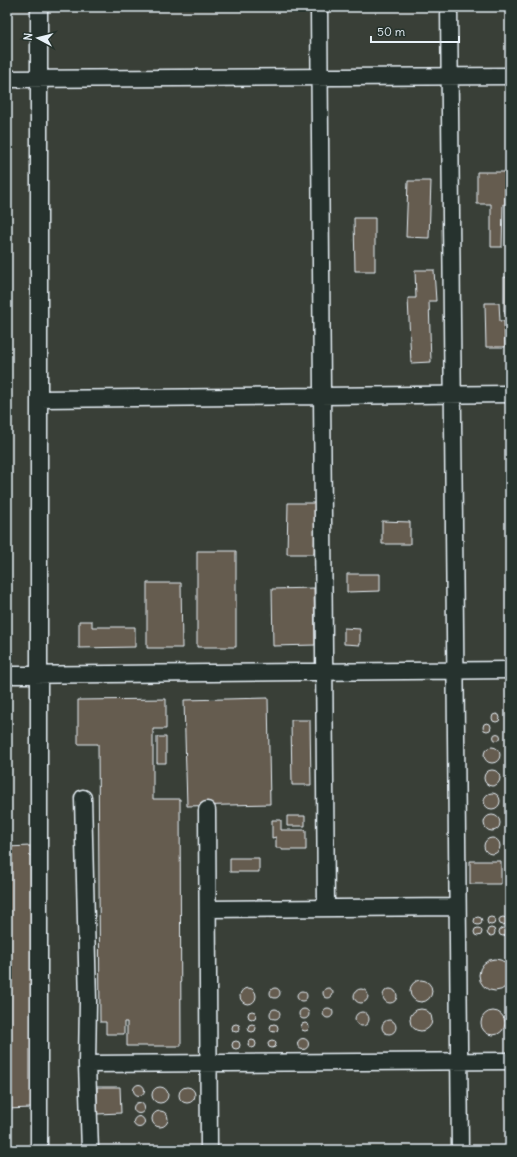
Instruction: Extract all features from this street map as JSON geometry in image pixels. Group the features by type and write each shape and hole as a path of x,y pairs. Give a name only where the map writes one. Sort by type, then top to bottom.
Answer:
{"lane":[{"path":"39,7 40,1150"},
{"path":"319,7 326,908"},
{"path":"449,7 460,1150"},
{"path":"7,78 510,76"},
{"path":"39,399 510,394"},
{"path":"7,675 510,670"},
{"path":"83,798 88,1002 87,1064 90,1150"},
{"path":"207,810 209,1150"},
{"path":"208,909 457,907"},
{"path":"87,1064 510,1061"}],"building":[{"path":"477,172 505,172 505,205 503,204 502,247 491,247 491,204 477,204"},
{"path":"408,181 431,181 429,238 406,237"},
{"path":"354,218 375,218 375,271 355,271"},
{"path":"415,270 434,270 436,301 429,301 431,362 411,363 408,298 416,298"},
{"path":"504,277 510,278 510,315 505,314 504,311"},
{"path":"485,303 499,303 500,321 504,321 505,347 486,347"},
{"path":"8,364 8,410 7,410"},
{"path":"288,503 315,503 314,554 287,554"},
{"path":"382,521 410,522 410,544 382,544"},
{"path":"197,551 236,551 236,647 197,647"},
{"path":"347,574 380,574 380,591 347,592"},
{"path":"147,583 181,583 182,648 147,648"},
{"path":"314,588 315,645 273,646 272,589"},
{"path":"79,621 92,621 92,627 135,627 135,647 79,648"},
{"path":"344,628 360,629 360,645 344,644"},
{"path":"268,698 270,804 187,806 184,700"},
{"path":"166,699 166,729 153,729 153,799 180,799 181,1046 127,1046 127,1022 124,1022 124,1034 106,1034 106,1022 100,1022 98,744 78,744 78,700"},
{"path":"496,714 499,715 499,721 496,722 493,721 492,718 493,715"},
{"path":"291,720 310,720 311,785 292,785"},
{"path":"487,723 490,724 490,730 487,731 484,730 483,727 484,724"},
{"path":"497,733 500,734 500,740 497,741 494,740 493,737 494,734"},
{"path":"157,737 166,737 166,763 157,763"},
{"path":"492,747 499,752 500,755 495,762 492,763 485,758 484,755 489,748"},
{"path":"492,770 499,775 500,778 495,785 492,786 485,781 484,778 489,771"},
{"path":"492,793 499,798 500,801 495,808 492,809 485,804 484,801 489,794"},
{"path":"492,815 499,820 500,823 495,830 492,831 485,826 484,823 489,816"},
{"path":"287,816 305,816 305,826 287,826"},
{"path":"272,820 281,820 281,830 306,830 306,850 282,850 282,848 276,848 276,837 272,838"},
{"path":"492,838 499,843 500,846 495,853 492,854 485,849 484,846 489,839"},
{"path":"30,846 31,1108 7,1109 7,847"},
{"path":"230,858 259,858 259,872 230,872"},
{"path":"470,861 501,861 501,884 470,884"},
{"path":"478,917 481,918 481,924 478,925 475,924 474,921 475,918"},
{"path":"491,917 494,918 494,924 491,925 488,924 487,921 488,918"},
{"path":"503,917 506,918 506,924 503,925 500,924 499,921 500,918"},
{"path":"478,928 481,929 481,935 478,936 475,935 474,932 475,929"},
{"path":"491,928 494,929 494,935 491,936 488,935 487,932 488,929"},
{"path":"503,928 506,929 506,935 503,936 500,935 499,932 500,929"},
{"path":"492,959 498,959 508,966 511,975 510,981 504,988 498,991 492,991 482,984 479,978 479,972 486,962"},
{"path":"421,980 429,983 432,991 429,999 421,1002 413,999 410,991 413,983"},
{"path":"248,988 254,990 256,996 254,1002 248,1004 242,1002 240,996 242,990"},
{"path":"273,988 277,988 279,989 279,997 273,998 270,995 270,991"},
{"path":"328,988 333,993 328,998 323,993"},
{"path":"358,989 364,989 368,993 368,999 364,1003 358,1003 354,999 354,993"},
{"path":"387,989 393,989 397,993 397,999 393,1003 387,1003 383,999 383,993"},
{"path":"302,991 307,996 302,1001 297,996"},
{"path":"328,1008 333,1013 328,1018 323,1013"},
{"path":"273,1009 277,1009 279,1010 279,1018 273,1019 270,1016 270,1012"},
{"path":"302,1009 306,1009 308,1010 308,1018 302,1019 299,1016 299,1012"},
{"path":"421,1009 429,1012 432,1020 429,1028 421,1031 413,1028 410,1020 413,1012"},
{"path":"252,1011 255,1012 255,1018 252,1019 249,1018 248,1015 249,1012"},
{"path":"493,1011 501,1015 505,1023 501,1031 493,1035 485,1031 481,1023 485,1015"},
{"path":"359,1012 365,1012 369,1016 369,1022 365,1026 359,1026 355,1022 355,1016"},
{"path":"386,1020 392,1020 396,1024 396,1030 392,1034 386,1034 382,1030 382,1024"},
{"path":"305,1023 308,1024 308,1030 305,1031 302,1030 301,1027 302,1024"},
{"path":"236,1024 239,1025 239,1031 236,1032 233,1031 232,1028 233,1025"},
{"path":"252,1024 255,1025 255,1031 252,1032 249,1031 248,1028 249,1025"},
{"path":"274,1024 277,1025 277,1031 274,1032 271,1031 270,1028 271,1025"},
{"path":"301,1039 305,1039 307,1040 307,1048 301,1049 298,1046 298,1042"},
{"path":"252,1040 255,1041 255,1047 252,1048 249,1047 248,1044 249,1041"},
{"path":"272,1040 275,1041 275,1047 272,1048 269,1047 268,1044 269,1041"},
{"path":"236,1041 239,1042 239,1048 236,1049 233,1048 232,1045 233,1042"},
{"path":"137,1085 141,1085 143,1086 143,1094 137,1095 134,1092 134,1088"},
{"path":"97,1087 120,1087 121,1113 97,1114"},
{"path":"160,1087 166,1089 168,1095 166,1101 160,1103 154,1101 152,1095 154,1089"},
{"path":"187,1087 193,1089 195,1095 193,1101 187,1103 181,1101 179,1095 181,1089"},
{"path":"137,1103 141,1103 143,1104 143,1112 137,1113 134,1110 134,1106"},
{"path":"160,1111 166,1113 168,1119 166,1125 160,1127 154,1125 152,1119 154,1113"},
{"path":"137,1117 141,1117 143,1118 143,1126 137,1127 134,1124 134,1120"}]}
